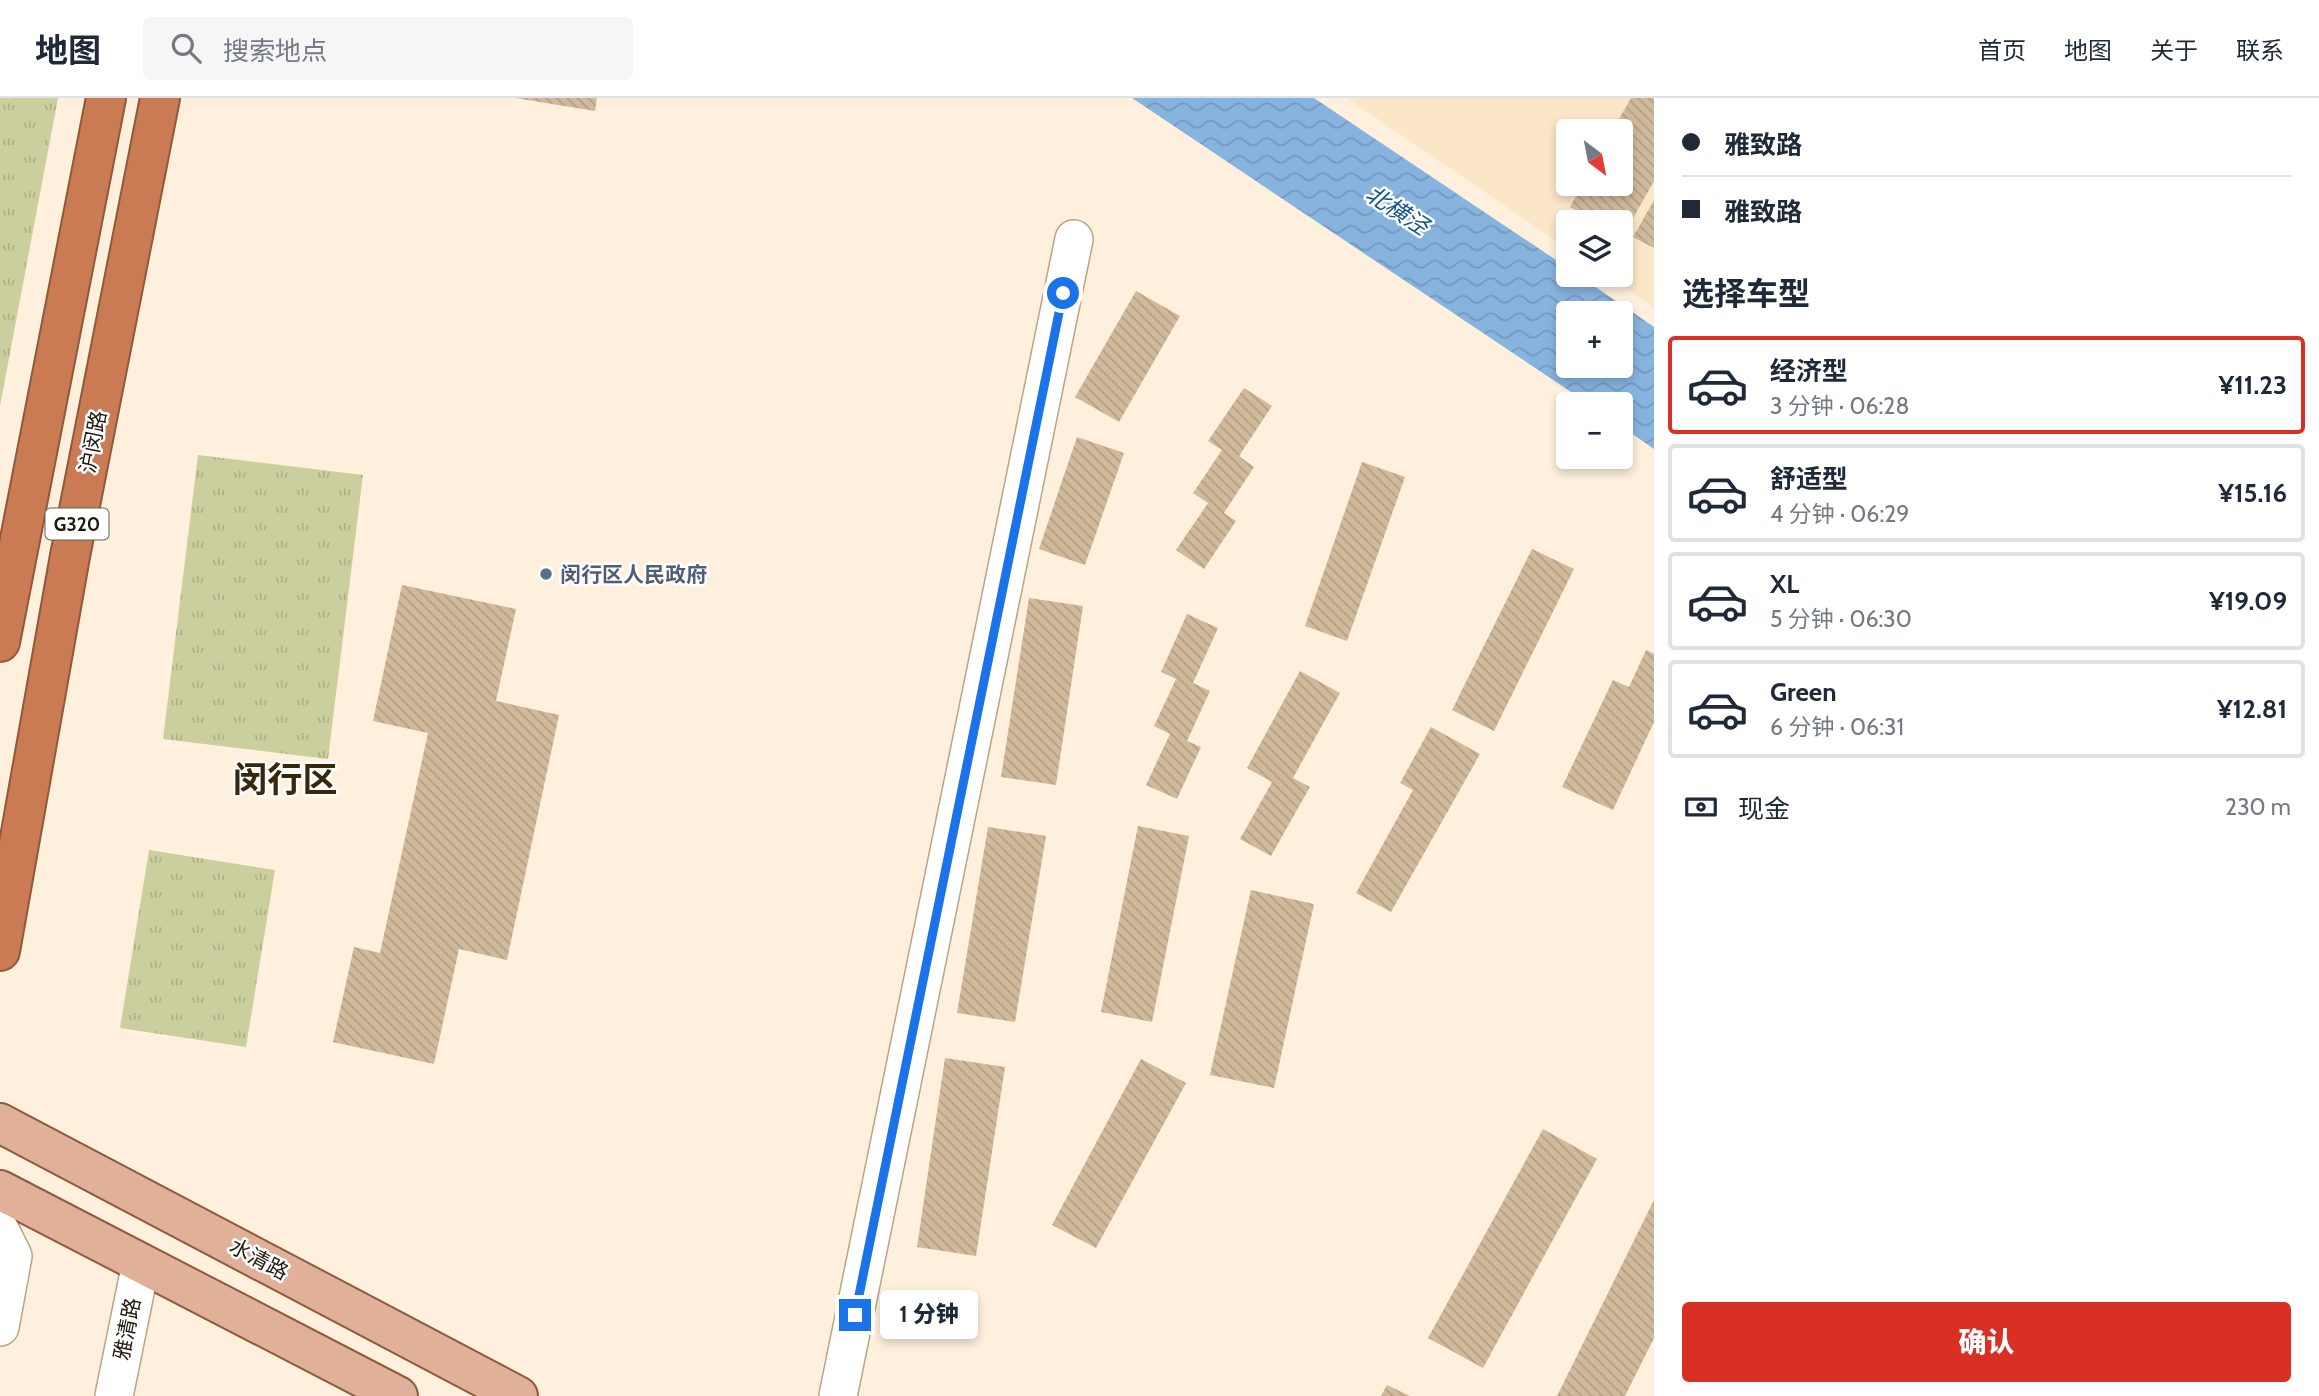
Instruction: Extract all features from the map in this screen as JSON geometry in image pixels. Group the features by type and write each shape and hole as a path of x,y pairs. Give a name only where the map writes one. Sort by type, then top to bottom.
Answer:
{"highway":[{"name":"G320","path":"0,642 106,98"},
{"name":"沪闵路","path":"0,951 70,556 160,98"}],"main road":[{"name":"水清路","path":"0,1123 518,1396"},
{"path":"0,1190 398,1396"}],"street":[{"path":"838,1396 1074,239"},
{"path":"0,1230 13,1256 0,1327"},
{"name":"雅清路","path":"114,1396 141,1263"}],"shaded area":[{"path":"1347,98 1654,98 1654,307 1624,287 1633,287 1633,210 1556,210 1556,241"}],"green space":[{"path":"0,98 58,98 0,406"},
{"path":"198,455 363,475 328,759 163,739"},
{"path":"149,850 275,870 246,1047 120,1028"}],"water":[{"name":"北横泾","path":"1132,98 1314,98 1556,260 1556,287 1596,287 1616,301 1556,301 1556,378 1633,378 1633,313 1654,327 1654,449 1633,434 1633,392 1571,392"}],"building":[{"path":"515,98 597,98 595,111"},
{"path":"1631,98 1654,98 1654,181 1633,218 1633,210 1575,210 1570,207 1576,196 1633,196 1633,119 1619,119"},
{"path":"1654,200 1654,248 1633,237"},
{"path":"1136,291 1180,316 1119,422 1075,397"},
{"path":"1244,388 1272,406 1239,456 1254,467 1224,513 1236,521 1204,569 1176,550 1208,503 1193,493 1222,450 1208,441"},
{"path":"1077,437 1124,453 1085,565 1039,549"},
{"path":"1362,462 1405,477 1347,641 1305,626"},
{"path":"1532,549 1574,569 1494,731 1452,710"},
{"path":"402,585 516,609 496,701 559,715 507,960 459,949 434,1064 333,1042 354,947 380,953 428,733 373,721"},
{"path":"1029,598 1083,606 1056,785 1001,777"},
{"path":"1187,614 1218,628 1193,683 1210,691 1187,741 1201,747 1177,799 1146,785 1170,734 1154,726 1176,679 1161,672"},
{"path":"1646,650 1654,654 1654,722 1613,810 1562,787 1613,680 1629,687"},
{"path":"1300,671 1340,693 1293,778 1310,787 1271,856 1240,839 1272,782 1247,768"},
{"path":"1431,727 1480,754 1391,912 1356,893 1413,790 1400,783"},
{"path":"1138,826 1189,836 1152,1022 1101,1012"},
{"path":"988,827 1046,836 1015,1022 957,1013"},
{"path":"1251,890 1314,904 1274,1088 1210,1075"},
{"path":"945,1058 1005,1067 976,1256 917,1247"},
{"path":"1141,1059 1186,1083 1096,1248 1052,1225"},
{"path":"1543,1129 1597,1159 1483,1368 1428,1338"},
{"path":"1654,1200 1654,1338 1625,1396 1557,1396"},
{"path":"1387,1385 1410,1396 1381,1396"}],"place":[{"name":"闵行区人民政府","path":"546,574"}],"district":[{"name":"闵行区","path":"285,779"}],"route":[{"path":"855,1315 1063,293"}]}
